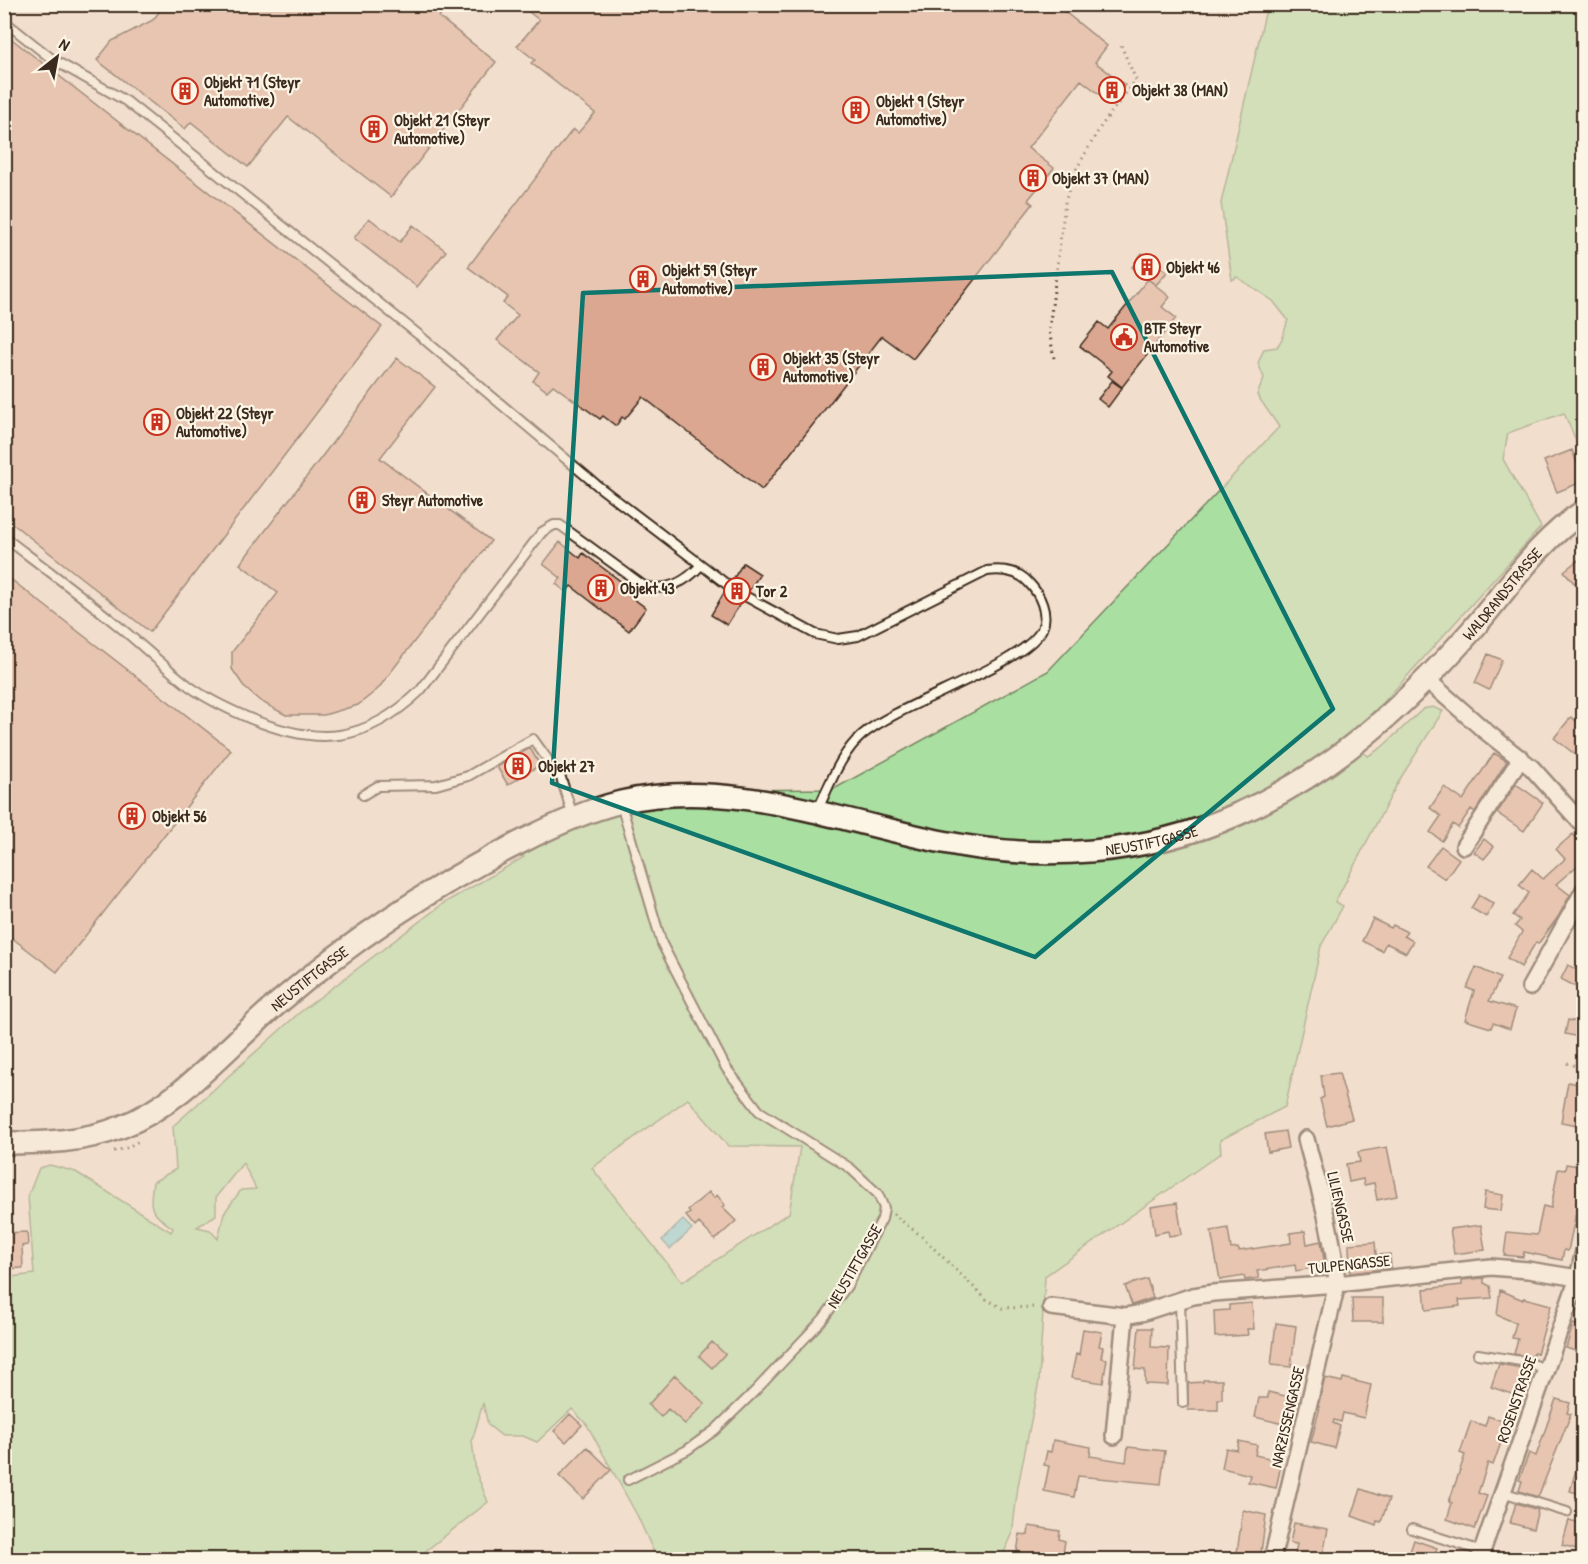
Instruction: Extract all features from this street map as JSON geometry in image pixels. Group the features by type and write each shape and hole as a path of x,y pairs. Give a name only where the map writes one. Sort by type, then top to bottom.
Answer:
{"street":[{"name":"WALDRANDSTRASSE","path":"1426,679 1468,634 1544,544 1566,523 1584,511"},
{"path":"1426,679 1484,730 1521,758 1584,825"},
{"name":"NEUSTIFTGASSE","path":"4,1143 47,1143 77,1139 121,1127 151,1113 185,1088 276,1005 357,941 455,877 492,856 574,816 620,802 693,795 755,800 817,810 944,842 1004,851 1040,854 1108,850 1205,827 1261,803 1313,775 1372,731 1426,679"},
{"path":"1464,846 1521,758"},
{"path":"1530,987 1584,890"},
{"name":"LILIENGASSE","path":"1306,1139 1322,1200 1337,1284"},
{"name":"ROSENSTRASSE","path":"1480,1555 1578,1278 1584,1251"},
{"name":"TULPENGASSE","path":"1051,1307 1125,1316 1214,1293 1337,1284 1491,1267 1578,1278"},
{"name":"NARZISSENGASSE","path":"1272,1560 1337,1284"},
{"path":"1114,1436 1125,1316"}],"lane":[{"path":"4,21 52,59 126,101 418,335 598,486 729,586"},
{"path":"4,537 118,625 137,644 190,687 211,701 273,728 312,737 330,737 351,732 381,721 403,707 420,691 548,527 560,525 630,576 655,589 682,581 691,576 701,565"},
{"path":"745,596 815,634 838,639 858,636 978,575 993,570 1023,577 1034,589 1043,606 1043,628 1018,652 974,676 904,708 864,733 850,746 817,810"},
{"path":"363,795 378,786 436,785 468,776 533,739 561,778 574,816"},
{"name":"NEUSTIFTGASSE","path":"620,802 662,944 726,1068 759,1111 850,1168 878,1194 884,1208 882,1219 847,1286 823,1319 715,1430 687,1450 628,1480"},
{"path":"1180,1300 1183,1403"},
{"path":"1478,1354 1527,1362 1546,1369"},
{"path":"1502,1492 1567,1512"},
{"path":"1412,1529 1480,1555"}],"path":[{"path":"1054,358 1049,330 1067,194 1073,175 1101,126 1136,80 1120,43"},
{"path":"1567,1063 1584,1069"},
{"path":"107,1152 126,1148 142,1139"},
{"path":"884,1208 920,1235 986,1299 1002,1308 1051,1307"}],"highlighted area":[{"path":"1112,272 1333,709 1035,957 552,783 583,293"}],"green space":[{"path":"1267,5 1583,5 1583,457 1564,413 1508,433 1503,459 1541,527 1384,702 1346,737 1368,756 1381,748 1423,709 1432,707 1443,711 1400,779 1335,902 1343,906 1321,946 1285,1107 1220,1140 1221,1153 1045,1276 1039,1381 1018,1486 1012,1535 1001,1559 657,1559 637,1515 587,1425 572,1409 537,1442 523,1436 502,1436 488,1425 483,1403 472,1441 476,1472 488,1502 418,1559 5,1559 4,1278 34,1274 28,1196 39,1168 50,1165 76,1172 171,1232 173,1228 159,1218 152,1209 151,1199 153,1182 176,1169 173,1126 299,1013 444,903 524,857 502,844 623,791 834,789 1048,671 1279,427 1257,395 1264,378 1258,363 1264,349 1277,347 1288,320 1273,301 1237,277 1232,280 1221,203","holes":["688,1099 728,1146 800,1147 789,1213 682,1282 592,1168","243,1163 256,1189 241,1190 224,1213 218,1239 210,1230 197,1227 216,1215 216,1197"]}],"water":[{"path":"683,1220 692,1229 670,1249 662,1240"}],"building":[{"name":"Objekt 21 (Steyr Automotive)","path":"165,4 448,4 439,17 496,62 391,197 288,117 248,167 191,122 185,129 97,60 112,41 153,20"},
{"path":"519,4 1055,4 1107,46 1095,62 1125,85 1111,103 1081,80 1028,148 1054,168 1028,200 1033,204 913,359 882,336 762,490 643,397 625,419 622,417 616,426 603,416 600,419 553,385 547,391 533,381 539,372 497,340 518,315 503,303 508,297 468,267 573,129 578,133 595,113 531,63 535,60 517,46 539,20"},
{"name":"Objekt 22 (Steyr Automotive)","path":"4,33 382,327 150,632 4,517"},
{"path":"369,218 400,242 413,225 446,251 417,287 354,238"},
{"name":"Objekt 46","path":"1142,253 1167,272 1156,285 1132,267"},
{"name":"BTF Steyr Automotive","path":"1148,279 1170,297 1162,307 1176,318 1122,387 1108,376 1112,371 1080,346 1099,322 1108,329"},
{"name":"Steyr Automotive","path":"397,358 435,387 380,458 491,541 378,689 358,705 324,715 286,715 260,701 245,688 232,669 232,652 278,593 240,564"},
{"path":"1112,381 1122,388 1108,407 1098,399"},
{"path":"1572,450 1584,481 1557,492 1544,461"},
{"name":"Objekt 43","path":"560,542 580,558 583,553 631,589 627,594 646,608 629,631 571,586 566,592 556,584 561,578 543,564"},
{"path":"1578,560 1584,568 1584,576 1574,583 1564,571"},
{"name":"Tor 2","path":"743,563 760,574 749,591 744,590 740,593 739,597 742,601 727,625 711,615 725,591 731,592 734,589 735,584 732,581"},
{"path":"4,574 231,750 57,972 4,932"},
{"path":"1488,654 1502,660 1489,690 1475,683"},
{"path":"1571,717 1584,727 1584,748 1577,756 1554,738"},
{"name":"Objekt 27","path":"530,748 540,765 508,785 497,767"},
{"path":"1494,753 1507,761 1475,812 1471,809 1458,828 1453,824 1442,841 1430,832 1441,816 1430,808 1444,787 1463,800"},
{"path":"1516,784 1543,803 1524,831 1497,813"},
{"path":"1573,834 1584,846 1584,860 1556,884 1570,895 1558,917 1538,944 1536,942 1521,967 1507,958 1522,932 1515,926 1520,920 1513,915 1529,893 1519,885 1532,869 1543,879 1565,859 1556,849"},
{"path":"1484,839 1494,847 1484,859 1474,852"},
{"path":"1441,846 1459,859 1445,879 1426,866"},
{"path":"1479,895 1494,904 1486,917 1471,908"},
{"path":"1373,919 1391,928 1393,925 1407,932 1404,936 1413,941 1406,953 1386,943 1382,951 1362,941"},
{"path":"1568,965 1584,973 1584,991 1561,979"},
{"path":"1476,967 1500,978 1489,1001 1516,1009 1510,1029 1493,1023 1491,1028 1465,1020 1474,991 1467,988"},
{"path":"1568,1020 1582,1023 1579,1037 1565,1034"},
{"path":"1339,1073 1352,1119 1327,1126 1320,1099 1324,1097 1321,1075"},
{"path":"1568,1082 1584,1085 1584,1126 1561,1122"},
{"path":"1285,1131 1288,1148 1268,1152 1265,1134"},
{"path":"1387,1147 1397,1196 1377,1200 1374,1183 1364,1185 1363,1179 1349,1182 1346,1164 1360,1162 1358,1152"},
{"path":"1566,1164 1584,1167 1584,1175 1568,1251 1564,1250 1562,1260 1524,1252 1523,1257 1504,1255 1507,1232 1537,1235 1543,1206 1551,1208 1558,1169 1565,1170"},
{"path":"709,1192 714,1198 717,1195 725,1205 722,1207 736,1221 715,1240 699,1223 695,1227 686,1216 690,1213 688,1210"},
{"path":"1485,1192 1503,1195 1501,1211 1483,1209"},
{"path":"1177,1203 1182,1234 1169,1236 1168,1231 1155,1234 1151,1207"},
{"path":"1481,1225 1485,1250 1454,1254 1450,1229"},
{"path":"1228,1228 1231,1249 1238,1248 1239,1251 1291,1243 1290,1233 1305,1231 1307,1244 1321,1241 1325,1266 1296,1271 1295,1265 1257,1271 1259,1278 1245,1280 1244,1276 1220,1280 1211,1231"},
{"path":"27,1232 28,1245 22,1246 23,1268 4,1269 4,1233"},
{"path":"1375,1242 1376,1255 1390,1254 1391,1268 1350,1273 1349,1244"},
{"path":"1484,1278 1484,1283 1490,1286 1492,1298 1459,1300 1460,1306 1426,1310 1424,1289 1462,1285 1462,1280"},
{"path":"1147,1279 1153,1298 1132,1305 1125,1286"},
{"path":"1500,1290 1523,1300 1524,1298 1551,1305 1537,1354 1534,1353 1532,1357 1514,1354 1518,1339 1512,1338 1516,1323 1497,1315"},
{"path":"1352,1298 1383,1298 1383,1322 1353,1322"},
{"path":"1252,1303 1254,1329 1247,1329 1248,1335 1215,1337 1214,1311 1229,1310 1229,1305"},
{"path":"1276,1323 1296,1326 1291,1367 1271,1365"},
{"path":"1573,1324 1584,1327 1584,1354 1566,1348"},
{"path":"1139,1328 1152,1328 1151,1347 1169,1348 1168,1385 1145,1384 1145,1370 1135,1369"},
{"path":"1083,1329 1102,1332 1099,1346 1103,1347 1101,1358 1107,1359 1103,1383 1071,1378 1076,1354 1079,1355"},
{"path":"712,1342 725,1354 712,1368 699,1356"},
{"path":"1499,1364 1528,1369 1518,1396 1491,1387"},
{"path":"675,1375 705,1404 685,1424 668,1409 661,1417 648,1405"},
{"path":"1325,1378 1342,1382 1343,1378 1371,1385 1364,1418 1343,1413 1341,1422 1334,1420 1333,1423 1340,1426 1334,1448 1311,1442"},
{"path":"1203,1380 1222,1380 1222,1399 1218,1399 1218,1410 1188,1410 1188,1383 1203,1382"},
{"path":"1268,1392 1290,1397 1283,1424 1255,1417 1259,1398 1268,1398"},
{"path":"1556,1399 1570,1403 1567,1413 1571,1414 1538,1497 1519,1491 1522,1481 1519,1480 1529,1453 1536,1456"},
{"path":"570,1414 582,1425 566,1442 554,1431"},
{"path":"1488,1416 1508,1423 1493,1465 1488,1463 1478,1493 1487,1496 1475,1529 1447,1519 1452,1503 1449,1502 1465,1455 1460,1453 1471,1421 1485,1426"},
{"path":"1053,1440 1091,1447 1090,1456 1126,1462 1128,1447 1165,1451 1161,1484 1078,1476 1074,1497 1044,1491 1049,1466 1044,1465 1047,1451 1051,1452"},
{"path":"1239,1441 1257,1445 1255,1455 1273,1459 1272,1463 1281,1465 1276,1488 1248,1482 1250,1475 1222,1468 1226,1448 1237,1450"},
{"path":"587,1447 611,1470 583,1499 559,1476"},
{"path":"1580,1455 1584,1456 1584,1495 1570,1491"},
{"path":"1361,1489 1389,1499 1381,1522 1377,1521 1376,1525 1352,1516"},
{"path":"1516,1503 1538,1510 1533,1529 1510,1523"},
{"path":"1243,1510 1266,1515 1260,1560 1236,1560"},
{"path":"1569,1520 1584,1524 1584,1551 1562,1545"},
{"path":"1294,1523 1328,1529 1322,1560 1294,1560 1297,1544 1290,1543"},
{"path":"1029,1526 1060,1531 1059,1539 1065,1541 1062,1560 1024,1560 1025,1553 1017,1552 1020,1534 1028,1535"},
{"path":"1414,1540 1437,1548 1432,1560 1407,1560"}],"place":[{"name":"Objekt 38 (MAN)","path":"1112,90"},
{"name":"Objekt 71 (Steyr Automotive)","path":"185,91"},
{"name":"Objekt 9 (Steyr Automotive)","path":"856,110"},
{"name":"Objekt 21 (Steyr Automotive)","path":"374,129"},
{"name":"Objekt 37 (MAN)","path":"1033,178"},
{"name":"Objekt 46","path":"1147,267"},
{"name":"Objekt 59 (Steyr Automotive)","path":"643,279"},
{"name":"BTF Steyr Automotive","path":"1124,337"},
{"name":"Objekt 35 (Steyr Automotive)","path":"763,367"},
{"name":"Objekt 22 (Steyr Automotive)","path":"157,422"},
{"name":"Steyr Automotive","path":"362,500"},
{"name":"Objekt 43","path":"601,588"},
{"name":"Tor 2","path":"737,591"},
{"name":"Objekt 27","path":"518,766"},
{"name":"Objekt 56","path":"132,816"}]}
